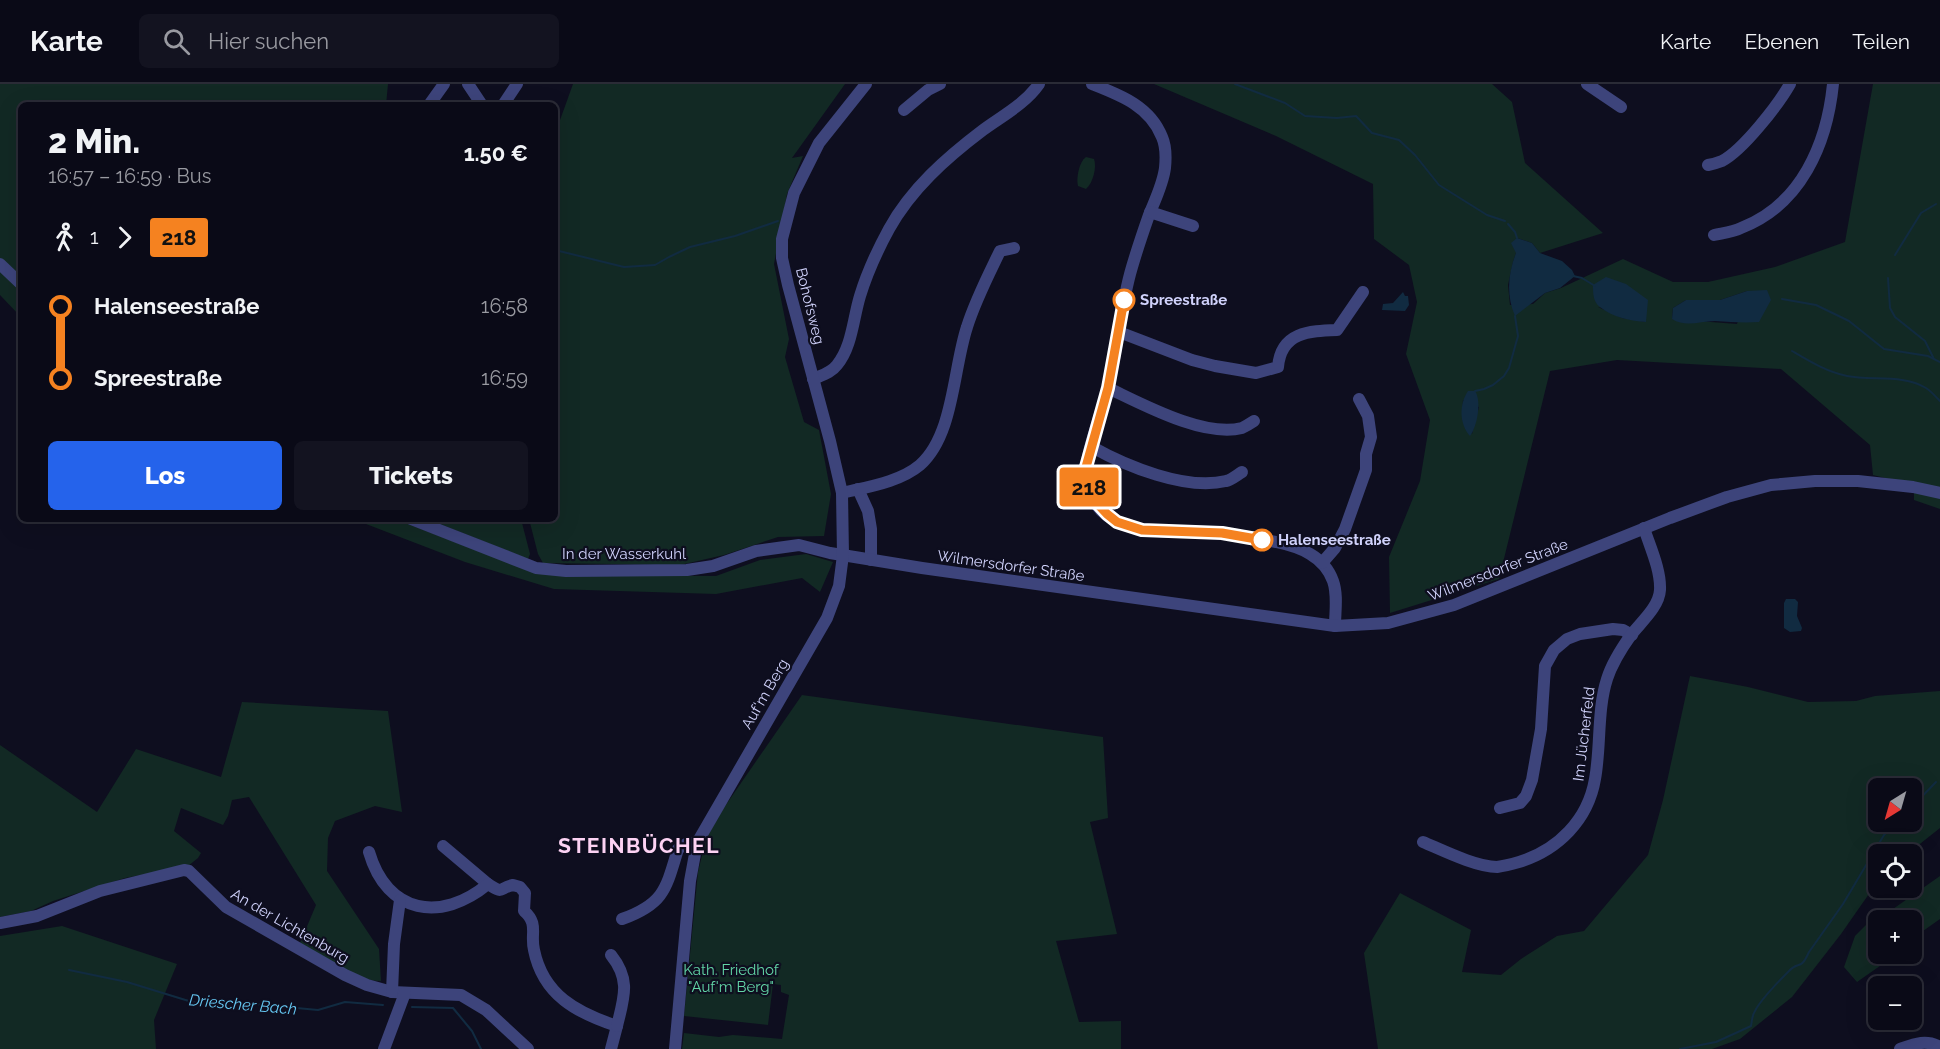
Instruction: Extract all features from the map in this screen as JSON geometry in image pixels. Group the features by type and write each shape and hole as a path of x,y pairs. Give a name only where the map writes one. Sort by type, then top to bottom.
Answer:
{"street":[{"path":"431,102 444,84"},
{"path":"468,84 481,102"},
{"path":"506,102 517,84"},
{"name":"Bohofsweg","path":"843,555 842,493 788,285 782,258 782,239 794,193 819,143 866,84"},
{"path":"904,110 928,90 940,84"},
{"path":"813,379 834,368 842,357 851,334 859,297 870,266 897,215 938,166 1029,97 1039,84"},
{"path":"1092,84 1137,104 1152,119 1162,136 1166,157 1165,169 1128,282 1108,388 1086,467 1089,488 1099,507 1117,522 1142,530 1222,533 1296,547 1306,552 1322,563 1333,582 1335,626"},
{"path":"1587,84 1621,107"},
{"path":"1708,165 1724,160 1750,136 1779,102 1790,84"},
{"path":"1714,235 1740,229 1760,219 1779,206 1798,186 1821,142 1827,123 1833,84"},
{"path":"1150,212 1193,226"},
{"path":"842,493 910,472 930,455 943,428 959,355 975,303 1000,251 1014,248"},
{"path":"0,264 18,281"},
{"path":"1119,332 1192,360 1256,373 1278,367 1279,356 1288,341 1299,335 1309,331 1337,330 1363,292"},
{"path":"1108,388 1172,417 1194,424 1230,429 1242,428 1254,421"},
{"path":"1322,563 1335,548 1345,529 1366,470 1366,454 1371,437 1368,416 1359,399"},
{"path":"1092,447 1136,468 1173,479 1209,483 1227,481 1242,472"},
{"name":"Wilmersdorfer Straße","path":"843,555 979,577 1335,626 1388,623 1454,605 1727,496 1771,485 1849,481 1913,487 1940,494"},
{"path":"858,489 868,511 871,529 871,560"},
{"name":"In der Wasserkuhl","path":"419,522 536,568 566,571 687,570 713,566 756,551 799,545 843,555"},
{"name":"Im Jücherfeld","path":"1423,842 1458,857 1496,867 1512,864 1541,854 1567,834 1583,812 1595,779 1606,682 1615,660 1659,595 1660,579 1644,528"},
{"name":"Auf'm Berg","path":"675,1049 690,881 697,843 827,618 839,586 843,555"},
{"path":"1500,808 1520,804 1528,792 1541,729 1545,666 1554,650 1567,639 1580,634 1613,629 1623,630 1632,635"},
{"name":"Auf'm Berg","path":"622,919 642,912 653,904 668,883 678,849 686,844 697,843"},
{"path":"443,846 498,890 513,885 520,887 525,893 524,911 531,917 534,929 534,950 547,984 562,999 588,1016 617,1026"},
{"path":"369,852 374,867 387,888 400,900 428,908 468,898 488,884"},
{"name":"An der Lichtenburg","path":"0,923 37,916 100,891 138,880 184,870 189,871 226,908 345,975 367,986 392,992 461,994 486,1010 528,1049"},
{"path":"392,992 394,944 400,900"},
{"path":"610,955 626,984 611,1049"},
{"path":"384,1049 405,993"},
{"path":"1900,1049 1926,1042 1940,1047"}],"green space":[{"path":"0,84 388,84 386,102 18,102 18,276 0,258"},
{"path":"573,84 845,84 792,158 803,156 787,194 774,264 789,339 785,357 804,422 819,430 831,494 824,536 778,537 724,555 680,565 543,563 538,554 530,522 558,522 558,126"},
{"path":"1154,84 1492,84 1512,102 1525,163 1603,233 1540,253 1532,243 1517,238 1516,253 1508,285 1510,305 1533,304 1545,293 1561,288 1623,259 1673,282 1708,282 1775,267 1845,242 1873,84 1940,84 1940,509 1914,500 1914,485 1873,475 1870,445 1781,369 1617,360 1550,371 1499,579 1390,613 1389,557 1420,481 1430,420 1406,354 1417,302 1409,265 1374,239 1373,184 1276,136","holes":["1747,291 1737,324 1672,319 1673,308 1686,300 1720,300","1598,307 1646,315 1646,322 1622,318","1463,400 1479,407 1472,434 1462,415"]},
{"path":"1086,157 1094,159 1095,170 1086,189 1078,186 1077,179 1080,166"},
{"path":"0,269 18,288 18,314 0,295"},
{"path":"361,522 403,522 535,573 716,576 760,560 806,554 833,562 820,592 802,578 716,594 554,589 465,562"},
{"path":"435,522 522,522 530,554 528,559"},
{"path":"1690,676 1808,702 1856,701 1875,696 1940,691 1940,828 1920,844 1868,844 1868,895 1792,997 1740,1039 1712,1049 1378,1049 1364,953 1400,893 1471,930 1462,972 1501,975 1557,936 1584,931 1648,855 1663,800"},
{"name":"Kath. Friedhof \"Auf'm Berg\"","path":"802,695 1103,737 1108,818 1090,822 1117,934 1056,941 1079,1022 1121,1021 1121,1049 682,1049 684,1033 719,1037 733,1035 782,1039 789,995 781,992 781,985 773,984 768,1025 684,1016 698,872 706,839 723,809"},
{"path":"242,702 388,711 402,812 375,806 335,821 328,838 327,871 379,949 381,981 360,977 300,943 316,905 249,797 232,800 223,825 181,808 174,831 201,853 188,866 125,878 53,901 31,911 0,917 0,745 97,812 136,749 221,777"},
{"path":"1940,876 1940,919 1922,932 1922,910 1893,909 1909,898 1922,898 1922,889"},
{"path":"1868,923 1868,964 1883,964 1857,982 1844,967 1855,936"},
{"path":"62,926 177,964 154,1020 156,1049 0,1049 0,936"}],"water":[{"path":"1517,238 1532,243 1540,253 1562,261 1575,276 1560,288 1545,293 1515,316 1510,301 1509,284 1516,253 1511,243"},
{"path":"1606,277 1626,284 1648,300 1646,322 1616,316 1596,303 1593,285"},
{"path":"1767,290 1771,300 1759,322 1715,321 1688,324 1672,319 1673,308 1686,300 1720,300 1747,291"},
{"path":"1403,292 1405,296 1408,296 1409,305 1405,311 1382,310 1383,304 1393,303"},
{"path":"1468,391 1475,391 1478,401 1477,420 1470,436 1462,420 1463,402"},
{"path":"1786,599 1795,599 1798,602 1797,616 1801,631 1790,632 1784,628"}],"waterway":[{"path":"1235,84 1285,103 1305,116 1337,118 1356,116 1372,133 1399,140 1415,155 1439,185 1487,215 1505,221"},
{"path":"1895,255 1921,213 1936,204"},
{"path":"558,251 624,267 655,265 690,247 735,236 778,221"},
{"path":"1508,224 1517,238"},
{"path":"1573,276 1582,278 1595,286"},
{"path":"1888,278 1890,308 1895,317 1925,341 1934,359"},
{"path":"1782,299 1816,305 1849,321 1884,349 1928,356 1940,362"},
{"path":"1475,391 1493,385 1504,376 1509,368 1518,336 1515,316"},
{"path":"1792,351 1832,372 1857,377 1897,379 1917,384 1928,389 1940,401"},
{"name":"Driescher Bach","path":"1922,797 1936,782"},
{"name":"Driescher Bach","path":"1680,1049 1716,1042 1751,1026 1753,1014 1761,1001 1792,968 1803,962 1843,904 1887,832"},
{"name":"Driescher Bach","path":"69,970 127,982 192,1002 244,1003 318,1010 345,1002 383,1005"},
{"name":"Driescher Bach","path":"412,1007 453,1008 472,1031 481,1049"}],"bus line":[{"name":"218","path":"1124,300 1108,388 1086,467 1086,476 1094,500 1117,522 1142,530 1222,533 1262,540"}],"place":[{"name":"Spreestraße","path":"1124,300"},
{"name":"Halenseestraße","path":"1262,540"}],"district":[{"name":"STEINBÜCHEL","path":"639,846"}]}
